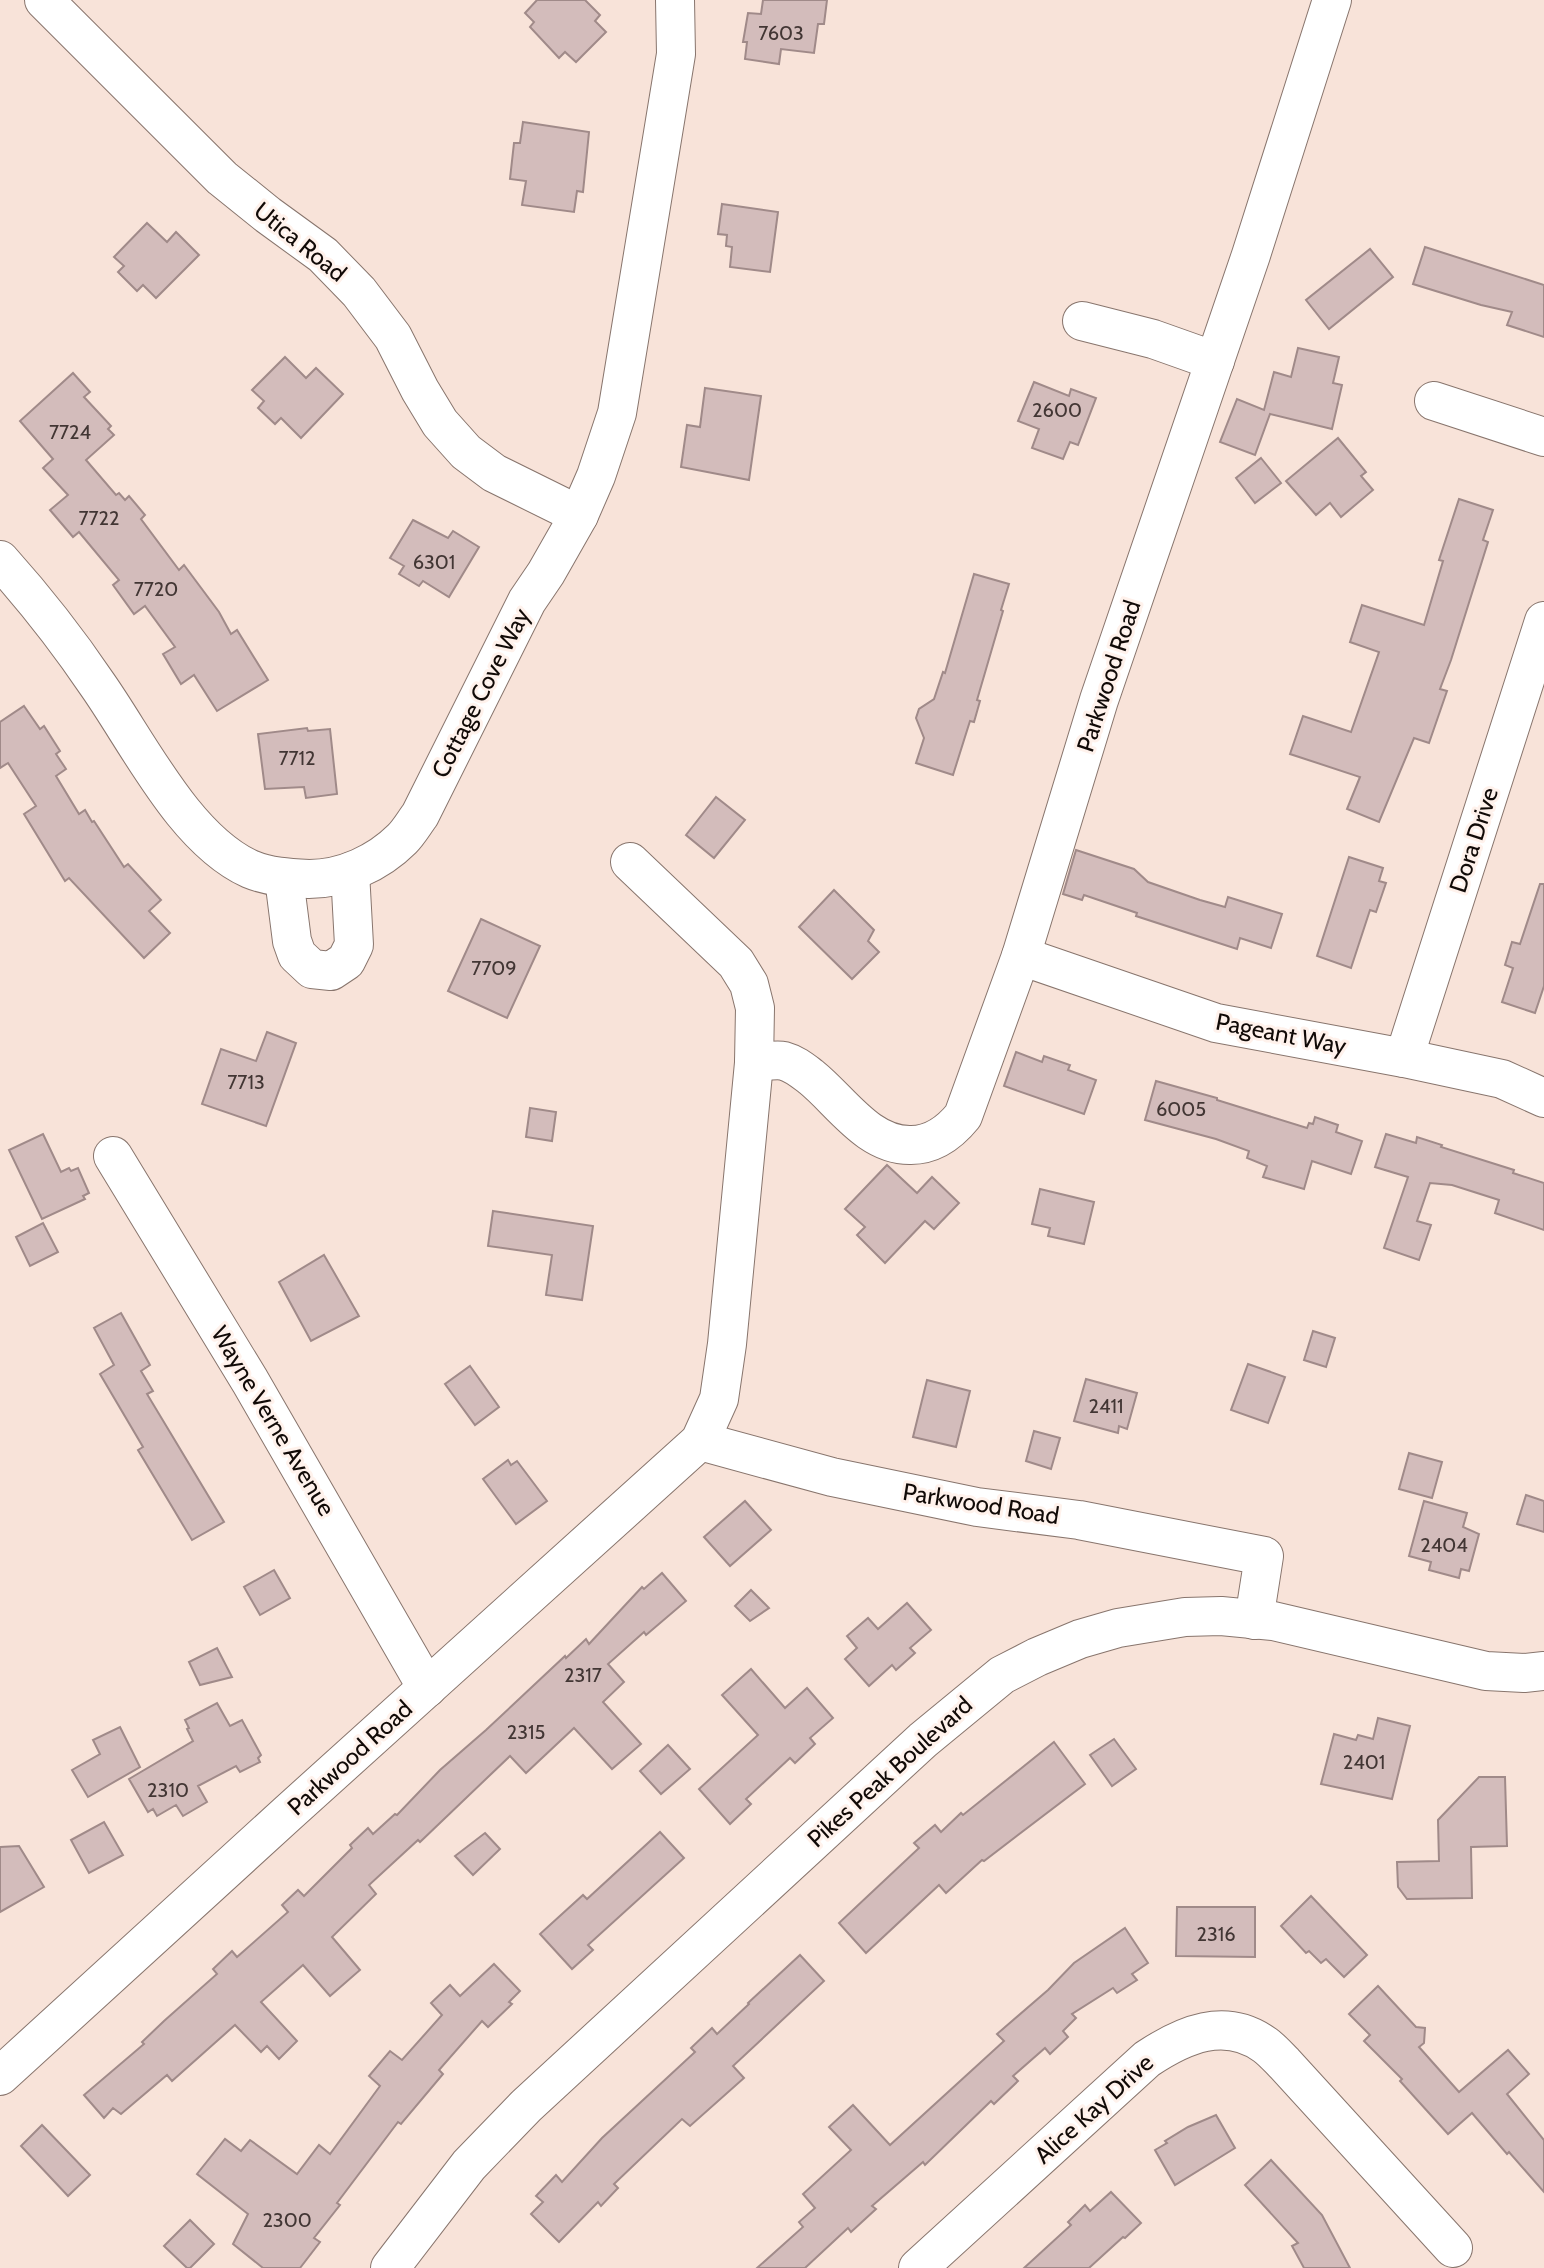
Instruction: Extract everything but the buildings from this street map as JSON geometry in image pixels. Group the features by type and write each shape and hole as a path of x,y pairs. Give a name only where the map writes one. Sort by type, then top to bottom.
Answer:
{"street":[{"name":"Utica Road","path":"44,0 222,178 323,255 359,292 393,337 440,423 466,452 494,473 579,515"},
{"name":"Cottage Cove Way","path":"0,560 33,597 98,684 154,773 205,838 227,856 251,869 284,878 320,879 350,872 375,860 401,839 420,815 527,601 579,515 617,413 676,54 675,0"},
{"name":"Parkwood Road","path":"754,1063 782,1060 795,1066 878,1137 901,1145 933,1141 953,1128 963,1116 1021,956 1099,700 1296,119 1332,0"},
{"path":"1082,321 1153,339 1215,361"},
{"path":"1434,401 1544,437"},
{"name":"Dora Drive","path":"1404,1058 1544,621"},
{"name":"Parkwood Road","path":"0,2076 700,1441 719,1399 727,1344 754,1063 755,1008 749,984 736,963 630,862"},
{"path":"284,878 292,941 297,955 312,969 331,971 346,961 354,945 350,872"},
{"name":"Pageant Way","path":"1021,956 1216,1023 1502,1079 1544,1098"},
{"name":"Wayne Verne Avenue","path":"113,1156 258,1394 427,1688"},
{"name":"Parkwood Road","path":"700,1441 832,1477 977,1507 1079,1520 1264,1556 1254,1620"},
{"name":"Pikes Peak Boulevard","path":"390,2268 469,2165 526,2106 911,1751 1002,1675 1080,1639 1118,1628 1185,1617 1221,1616 1273,1621 1486,1671 1544,1671"},
{"name":"Alice Kay Drive","path":"918,2268 1147,2059 1192,2034 1212,2031 1247,2036 1264,2045 1284,2063 1453,2248"}]}
